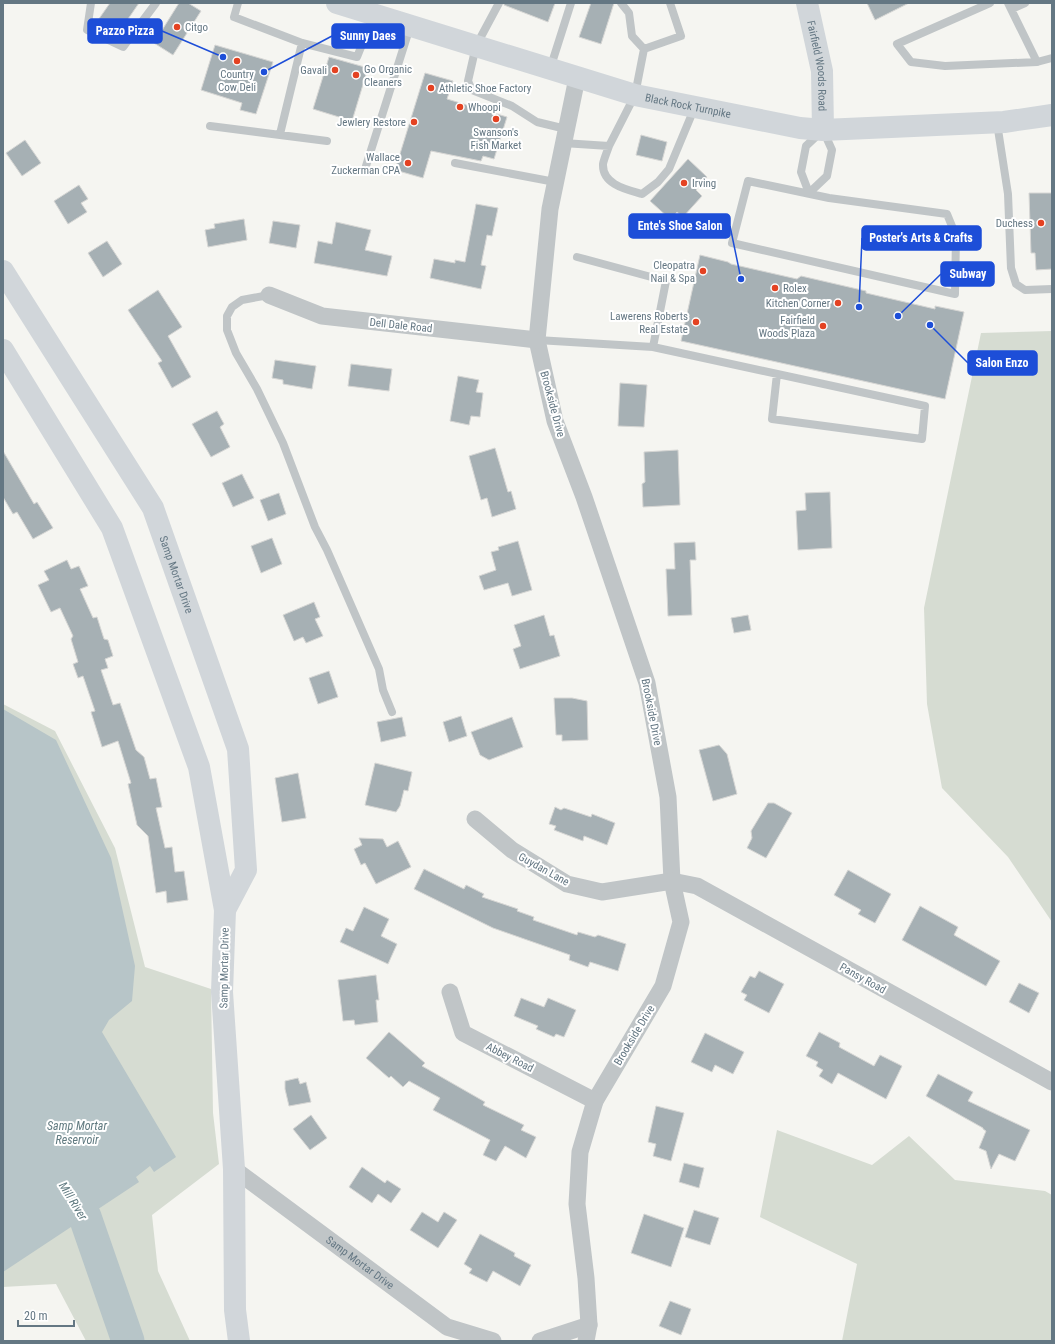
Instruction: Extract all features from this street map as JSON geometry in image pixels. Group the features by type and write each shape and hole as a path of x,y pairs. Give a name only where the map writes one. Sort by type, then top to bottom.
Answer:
{"main road":[{"name":"Black Rock Turnpike","path":"337,3 635,95 800,128 822,130 997,122 1052,115"},
{"name":"Fairfield Woods Road","path":"807,3 822,71 822,130"},
{"name":"Samp Mortar Drive","path":"3,271 153,508 238,749 246,870 225,910"},
{"name":"Samp Mortar Drive","path":"3,350 112,528 199,767 225,910 222,992 234,1170 235,1310 238,1341"}],"street":[{"name":"Brookside Drive","path":"577,78 550,209 537,340 555,421 584,497 647,683 668,797 672,882 681,922 663,986 595,1101 580,1152 577,1204 586,1278 587,1333"},
{"name":"Dell Dale Road","path":"268,295 322,316 537,340"},
{"name":"Guydan Lane","path":"475,819 512,850 568,884 602,892 672,882"},
{"name":"Pansy Road","path":"672,882 697,886 1052,1082"},
{"name":"Abbey Road","path":"450,992 463,1033 595,1101"},
{"name":"Samp Mortar Drive","path":"234,1170 447,1327 493,1341"},
{"path":"540,1341 587,1333"}],"lane":[{"path":"91,3 88,30 123,47 156,3"},
{"path":"238,3 234,16 302,43 357,57 374,15"},
{"path":"499,3 476,46 468,81 472,90 512,106 533,120 565,136 609,146"},
{"path":"550,69 571,3"},
{"path":"621,3 628,13 632,36 644,49"},
{"path":"644,49 681,36 670,3"},
{"path":"990,3 897,44 912,62 945,66 1037,62 1052,58"},
{"path":"1025,3 1010,6 1037,62"},
{"path":"366,166 410,26"},
{"path":"280,134 302,43"},
{"path":"644,49 635,95 609,146 603,165 608,180 621,188 642,194 658,182 669,169 695,107"},
{"path":"997,122 1008,194 1011,268 1016,284 1025,290 1052,289"},
{"path":"210,126 327,141"},
{"path":"822,130 832,150 826,176 809,193 801,172 806,146 822,130"},
{"path":"455,163 555,182"},
{"path":"748,181 809,193 947,214 956,236 955,294 732,243 748,181"},
{"path":"577,257 666,281 653,347"},
{"path":"268,295 242,300 232,307 227,316 227,330 236,353 257,389 283,443 315,527 327,550 379,669 383,690 392,712"},
{"path":"537,340 653,347 925,406 922,439 772,419 777,374"}],"shaded area":[{"path":"1052,331 1052,922 1008,857 942,788 927,704 924,608 981,333"},
{"name":"Samp Mortar Reservoir","path":"3,704 55,731 115,848 145,967 211,989 213,1113 219,1164 152,1215 158,1271 190,1341 86,1341 56,1284 3,1287"},
{"path":"777,1130 872,1165 909,1136 955,1180 1045,1191 1052,1195 1052,1341 842,1341 857,1264 760,1217"}],"water":[{"name":"Samp Mortar Reservoir","path":"3,709 56,740 111,858 135,966 132,1001 109,1020 102,1032 176,1157 154,1172 150,1166 136,1177 139,1182 3,1272"}],"building":[{"path":"110,3 139,3 117,35 96,23"},
{"name":"Citgo","path":"179,3 188,3 201,11 173,55 154,43"},
{"path":"504,3 555,3 548,22 504,5"},
{"path":"591,3 614,3 601,44 579,37"},
{"path":"867,3 909,3 875,20"},
{"path":"215,45 273,62 256,114 240,110 242,103 201,90"},
{"path":"329,57 368,68 352,121 313,109"},
{"path":"425,73 453,81 447,99 507,117 494,159 483,156 481,161 431,151 423,178 395,170"},
{"path":"641,135 667,142 662,161 636,155"},
{"path":"25,140 41,163 22,176 6,153"},
{"name":"Irving","path":"688,159 707,177 696,190 702,196 683,217 677,212 670,219 650,201"},
{"path":"79,185 88,199 81,203 87,212 68,224 54,201"},
{"name":"Duchess","path":"1029,193 1052,193 1052,269 1036,270 1035,253 1031,253"},
{"path":"476,204 498,208 492,236 487,235 481,265 486,266 481,289 430,278 434,259 455,263 455,260 465,262"},
{"path":"244,219 247,240 208,247 205,230 215,228 214,224"},
{"path":"273,221 300,225 296,248 269,243"},
{"path":"336,222 371,230 365,250 392,256 387,276 314,263 318,241 332,244"},
{"path":"107,241 122,264 103,277 88,253"},
{"name":"Fairfield Woods Plaza","path":"700,255 731,264 797,279 801,276 935,309 935,306 964,312 945,399 681,341"},
{"path":"158,290 182,327 168,336 191,377 172,388 158,363 162,361 128,310"},
{"path":"275,360 316,366 312,389 283,384 283,380 272,378"},
{"path":"351,364 392,369 389,391 348,386"},
{"path":"458,376 479,380 476,392 483,393 480,417 471,416 469,425 450,421"},
{"path":"620,383 647,385 644,427 618,426"},
{"path":"217,411 224,424 220,427 230,447 211,457 192,424"},
{"path":"495,448 508,492 511,491 516,509 492,517 487,498 481,500 469,456"},
{"path":"678,450 680,505 643,507 642,484 645,482 644,452"},
{"path":"3,451 34,504 37,502 53,528 33,539 17,512 13,514 3,497"},
{"path":"242,474 254,498 233,507 222,483"},
{"path":"830,492 832,548 798,550 796,511 806,510 805,493"},
{"path":"279,493 286,514 268,521 260,500"},
{"path":"272,538 282,564 261,573 251,546"},
{"path":"518,541 532,590 512,596 508,583 484,590 479,576 496,570 491,552 499,550 498,547"},
{"path":"695,542 696,560 690,560 692,615 668,616 666,569 675,569 674,543"},
{"path":"67,560 71,569 79,566 88,586 80,589 93,618 97,617 104,639 108,640 113,656 105,659 108,668 101,670 113,705 120,703 136,750 144,757 150,779 156,778 162,807 156,808 165,848 172,847 175,872 184,871 188,900 167,903 166,891 156,893 148,836 137,825 128,784 131,783 118,741 102,747 91,712 95,711 83,676 78,678 73,664 78,662 71,639 73,636 60,608 51,612 38,585 49,580 44,571"},
{"path":"314,602 320,617 315,619 323,636 306,643 303,637 294,641 283,615"},
{"path":"544,615 550,636 554,635 560,656 520,669 513,649 521,646 514,625"},
{"path":"748,615 751,630 734,633 731,618"},
{"path":"329,671 338,697 318,704 309,678"},
{"path":"554,698 572,698 587,701 588,740 562,741 562,735 556,735"},
{"path":"461,716 467,736 449,742 443,722"},
{"path":"402,717 406,736 381,742 377,722"},
{"path":"512,717 523,747 489,760 480,755 471,732"},
{"path":"719,745 727,754 737,794 713,801 699,750"},
{"path":"375,763 412,772 408,791 404,790 400,806 396,812 365,805"},
{"path":"298,773 306,818 282,822 275,778"},
{"path":"768,803 774,803 792,813 766,858 747,848 752,838 751,831"},
{"path":"555,807 561,810 564,808 591,817 592,814 615,823 607,845 584,836 583,841 554,830 556,826 549,824"},
{"path":"359,838 383,839 387,847 398,841 411,867 376,884 365,863 361,865 354,849 362,845"},
{"path":"424,869 464,889 466,885 484,894 482,897 518,909 517,911 534,917 533,920 577,935 578,932 595,937 598,935 626,944 618,971 590,962 588,967 569,960 570,955 493,928 414,889"},
{"path":"848,870 891,894 875,923 858,914 861,910 834,895"},
{"path":"920,906 958,927 954,935 1000,961 986,986 902,940"},
{"path":"364,907 389,919 381,936 397,944 388,964 340,942 346,928 353,931"},
{"path":"759,971 784,984 769,1013 744,1000 747,995 741,992 750,976 755,978"},
{"path":"376,975 379,1000 376,1000 378,1022 355,1025 354,1020 343,1021 338,980"},
{"path":"1019,983 1039,993 1029,1013 1009,1002"},
{"path":"521,998 544,1007 548,998 576,1010 564,1037 556,1034 554,1037 536,1029 538,1026 514,1016"},
{"path":"389,1032 425,1063 422,1066 485,1102 483,1105 524,1125 521,1130 536,1137 526,1158 505,1146 496,1161 483,1155 490,1140 433,1110 440,1098 409,1081 403,1087 391,1076 389,1078 366,1058"},
{"path":"819,1032 840,1043 839,1047 874,1066 880,1055 902,1066 886,1099 838,1073 832,1084 819,1076 823,1070 816,1066 818,1062 806,1056"},
{"path":"705,1033 744,1052 733,1074 715,1065 712,1072 691,1062"},
{"path":"938,1074 973,1092 968,1101 1030,1130 1015,1161 999,1154 991,1169 986,1151 979,1148 986,1131 926,1096"},
{"path":"298,1078 300,1084 306,1082 311,1102 289,1106 285,1089 285,1081"},
{"path":"656,1106 684,1113 671,1161 653,1156 656,1144 648,1142"},
{"path":"311,1115 327,1138 310,1150 293,1129"},
{"path":"684,1163 704,1168 699,1188 679,1182"},
{"path":"362,1167 385,1183 387,1180 401,1189 391,1203 378,1194 372,1203 349,1187"},
{"path":"694,1210 719,1218 710,1245 685,1237"},
{"path":"422,1212 438,1222 444,1212 457,1220 438,1248 410,1230"},
{"path":"644,1214 684,1228 671,1267 631,1253"},
{"path":"480,1234 515,1253 514,1256 531,1265 520,1286 493,1271 487,1282 469,1273 472,1269 464,1264"},
{"path":"670,1301 691,1309 681,1335 659,1326"}],"waterway":[{"name":"Mill River","path":"85,1217 128,1341"}],"place":[{"name":"Citgo","path":"177,27"},
{"name":"Pazzo Pizza","path":"223,57"},
{"name":"Country Cow Deli","path":"237,61"},
{"name":"Gavali","path":"335,70"},
{"name":"Sunny Daes","path":"264,72"},
{"name":"Go Organic Cleaners","path":"356,75"},
{"name":"Athletic Shoe Factory","path":"431,88"},
{"name":"Whoopi","path":"460,107"},
{"name":"Swanson's Fish Market","path":"496,119"},
{"name":"Jewlery Restore","path":"414,122"},
{"name":"Wallace Zuckerman CPA","path":"408,163"},
{"name":"Irving","path":"684,183"},
{"name":"Duchess","path":"1041,223"},
{"name":"Cleopatra Nail & Spa","path":"703,271"},
{"name":"Ente's Shoe Salon","path":"741,279"},
{"name":"Rolex","path":"775,288"},
{"name":"Kitchen Corner","path":"838,303"},
{"name":"Poster's Arts & Crafts","path":"859,307"},
{"name":"Subway","path":"898,316"},
{"name":"Lawerens Roberts Real Estate","path":"696,322"},
{"name":"Salon Enzo","path":"930,325"},
{"name":"Fairfield Woods Plaza","path":"823,326"}]}
